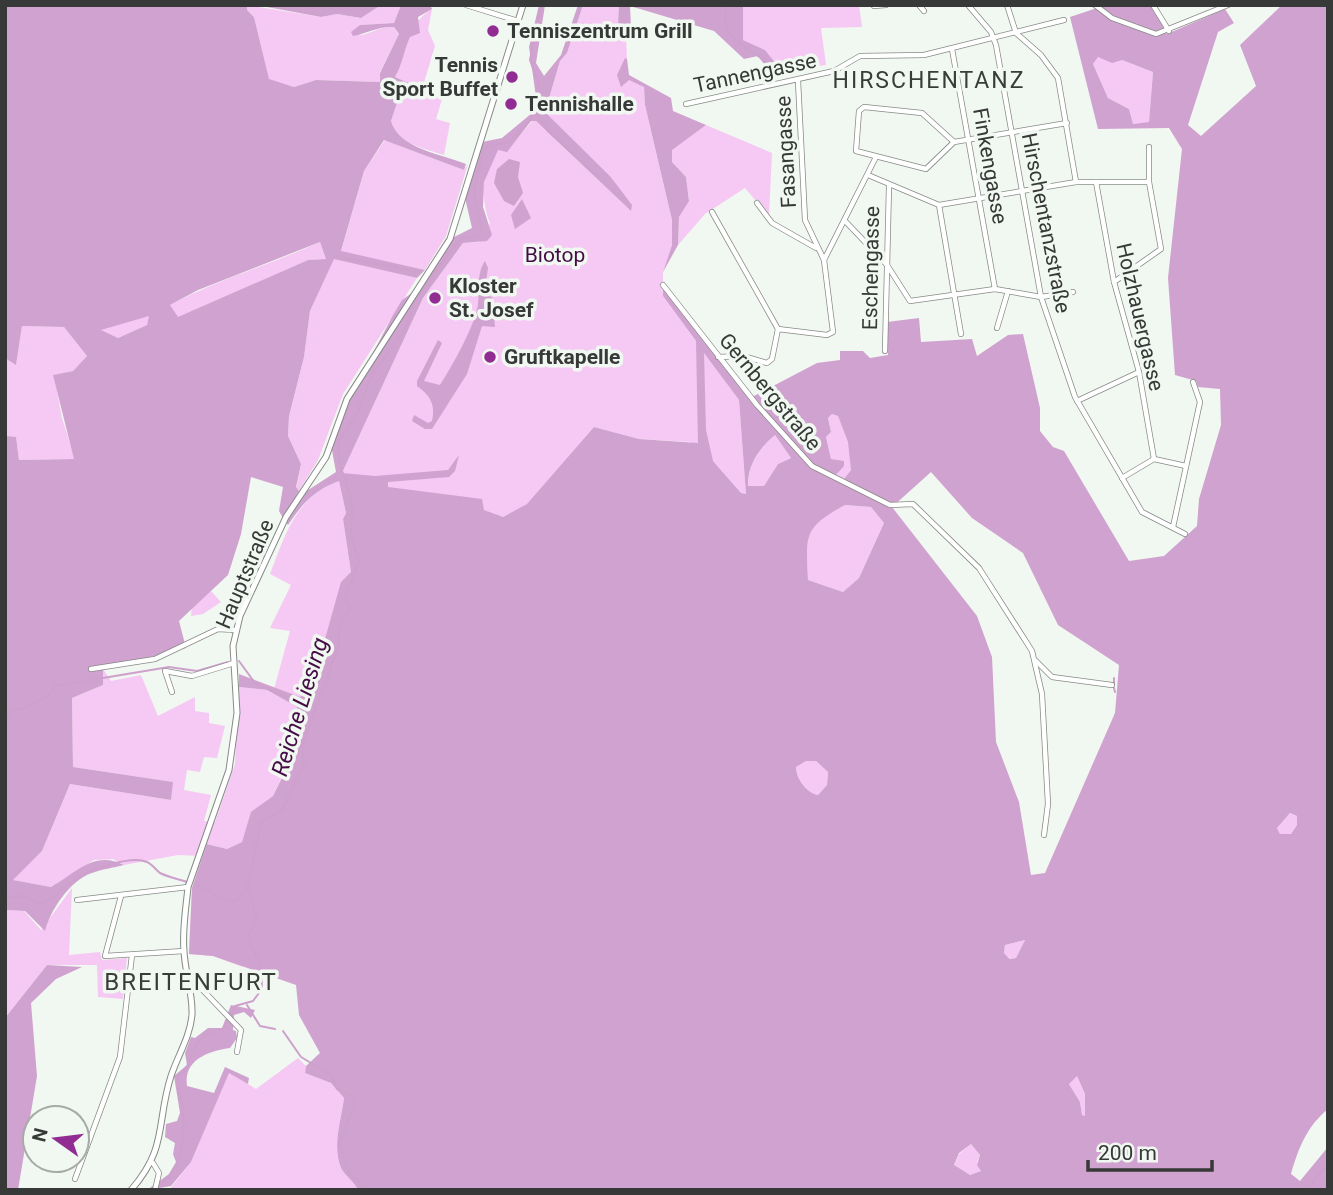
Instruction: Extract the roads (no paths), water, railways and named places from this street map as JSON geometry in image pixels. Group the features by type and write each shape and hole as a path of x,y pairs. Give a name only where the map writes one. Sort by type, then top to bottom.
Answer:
{"main road":[{"name":"Hauptstraße","path":"131,1190 153,1163 168,1086 190,1025 189,981 184,951 188,887 229,770 237,713 235,630 286,517 326,457 347,399 450,239 523,5"}],"street":[{"path":"466,5 518,22"},
{"path":"874,6 886,5"},
{"path":"919,5 924,11"},
{"name":"Hirschentanzstraße","path":"968,5 993,39 1041,297 1077,401 1142,512 1185,534"},
{"path":"1007,5 1016,33 1041,55 1056,74 1076,182"},
{"path":"1095,5 1105,15 1153,33 1169,31 1227,5"},
{"path":"1153,5 1169,31"},
{"name":"Tannengasse","path":"686,104 798,81 834,71 860,56 924,55 1064,20"},
{"name":"Finkengasse","path":"952,49 995,289"},
{"name":"Fasangasse","path":"798,81 805,220 824,260"},
{"path":"954,142 922,113 864,107 859,111 856,151 926,169 954,142 1067,123"},
{"path":"1114,282 1161,249 1149,183 1150,147"},
{"path":"778,329 827,335 833,332 824,260 846,222 876,157"},
{"path":"868,175 939,205 1076,182 1149,183"},
{"name":"Holzhauergasse","path":"1096,181 1114,282 1139,372 1154,459"},
{"name":"Eschengasse","path":"885,351 889,186"},
{"path":"757,203 772,223 817,249"},
{"path":"939,205 961,334"},
{"path":"712,212 778,329 769,362 743,356 718,357"},
{"path":"846,222 887,265 910,300 995,289 1041,297 1073,292"},
{"name":"Gernbergstraße","path":"663,285 757,405 816,469 890,505 914,505 985,575 1020,629 1035,660 1039,677 1048,804 1044,835"},
{"path":"997,328 1008,291"},
{"path":"1077,401 1139,372"},
{"path":"1173,527 1199,402 1194,382"},
{"path":"1122,478 1154,459 1186,466"},
{"path":"91,669 155,659 219,629 235,630"},
{"path":"1035,660 1049,676"},
{"path":"172,692 165,671 192,676 234,663"},
{"path":"1039,677 1112,685"},
{"path":"77,900 188,887"},
{"path":"121,896 104,954 108,957 184,951"},
{"path":"75,1179 120,1057 132,955"},
{"path":"189,981 196,983 242,1030 237,1052"},
{"path":"153,1163 159,1173 155,1190"}],"waterway":[{"name":"Reiche Liesing","path":"157,1187 173,1171 181,1150 183,1116 178,1077 202,1038 224,1028 235,1006 253,1001 262,989 261,963 250,944 249,933 257,920 248,886 261,822 282,810 304,765 302,746 339,645 339,627 350,608 345,597 359,561 351,538 352,500 339,462 339,441 358,411 372,374 406,328 415,301 453,247 462,238 477,237 482,232 474,190 483,151 488,146 510,142 532,118 538,105 539,86 530,60 541,5"},
{"path":"727,5 725,18 731,35 768,65"},
{"path":"536,113 548,131 598,177"},
{"path":"334,256 419,272"},
{"path":"239,661 255,683 305,705 315,706"},
{"path":"5,720 10,710 22,709 35,703 55,686 169,667 197,671 228,662"},
{"path":"1114,678 1114,684"},
{"path":"1114,688 1115,692"},
{"path":"5,897 23,896 39,904 89,872 131,860 147,862 160,873 187,882"},
{"path":"196,885 226,900 236,901 247,887"},
{"path":"247,1005 260,1026 275,1029"},
{"path":"283,1031 301,1057 331,1075 337,1089 352,1095 355,1104 339,1143 349,1174"},
{"path":"1306,1190 1328,1164"},
{"path":"350,1175 370,1190"}],"place":[{"name":"Tenniszentrum Grill","path":"493,31"},
{"name":"Tennis Sport Buffet","path":"512,77"},
{"name":"Tennishalle","path":"511,104"},
{"name":"Kloster St. Josef","path":"435,298"},
{"name":"Gruftkapelle","path":"490,357"}],"district":[{"name":"HIRSCHENTANZ","path":"929,80"},
{"name":"BREITENFURT","path":"191,982"}],"park label":[{"name":"Biotop","path":"555,255"}]}
